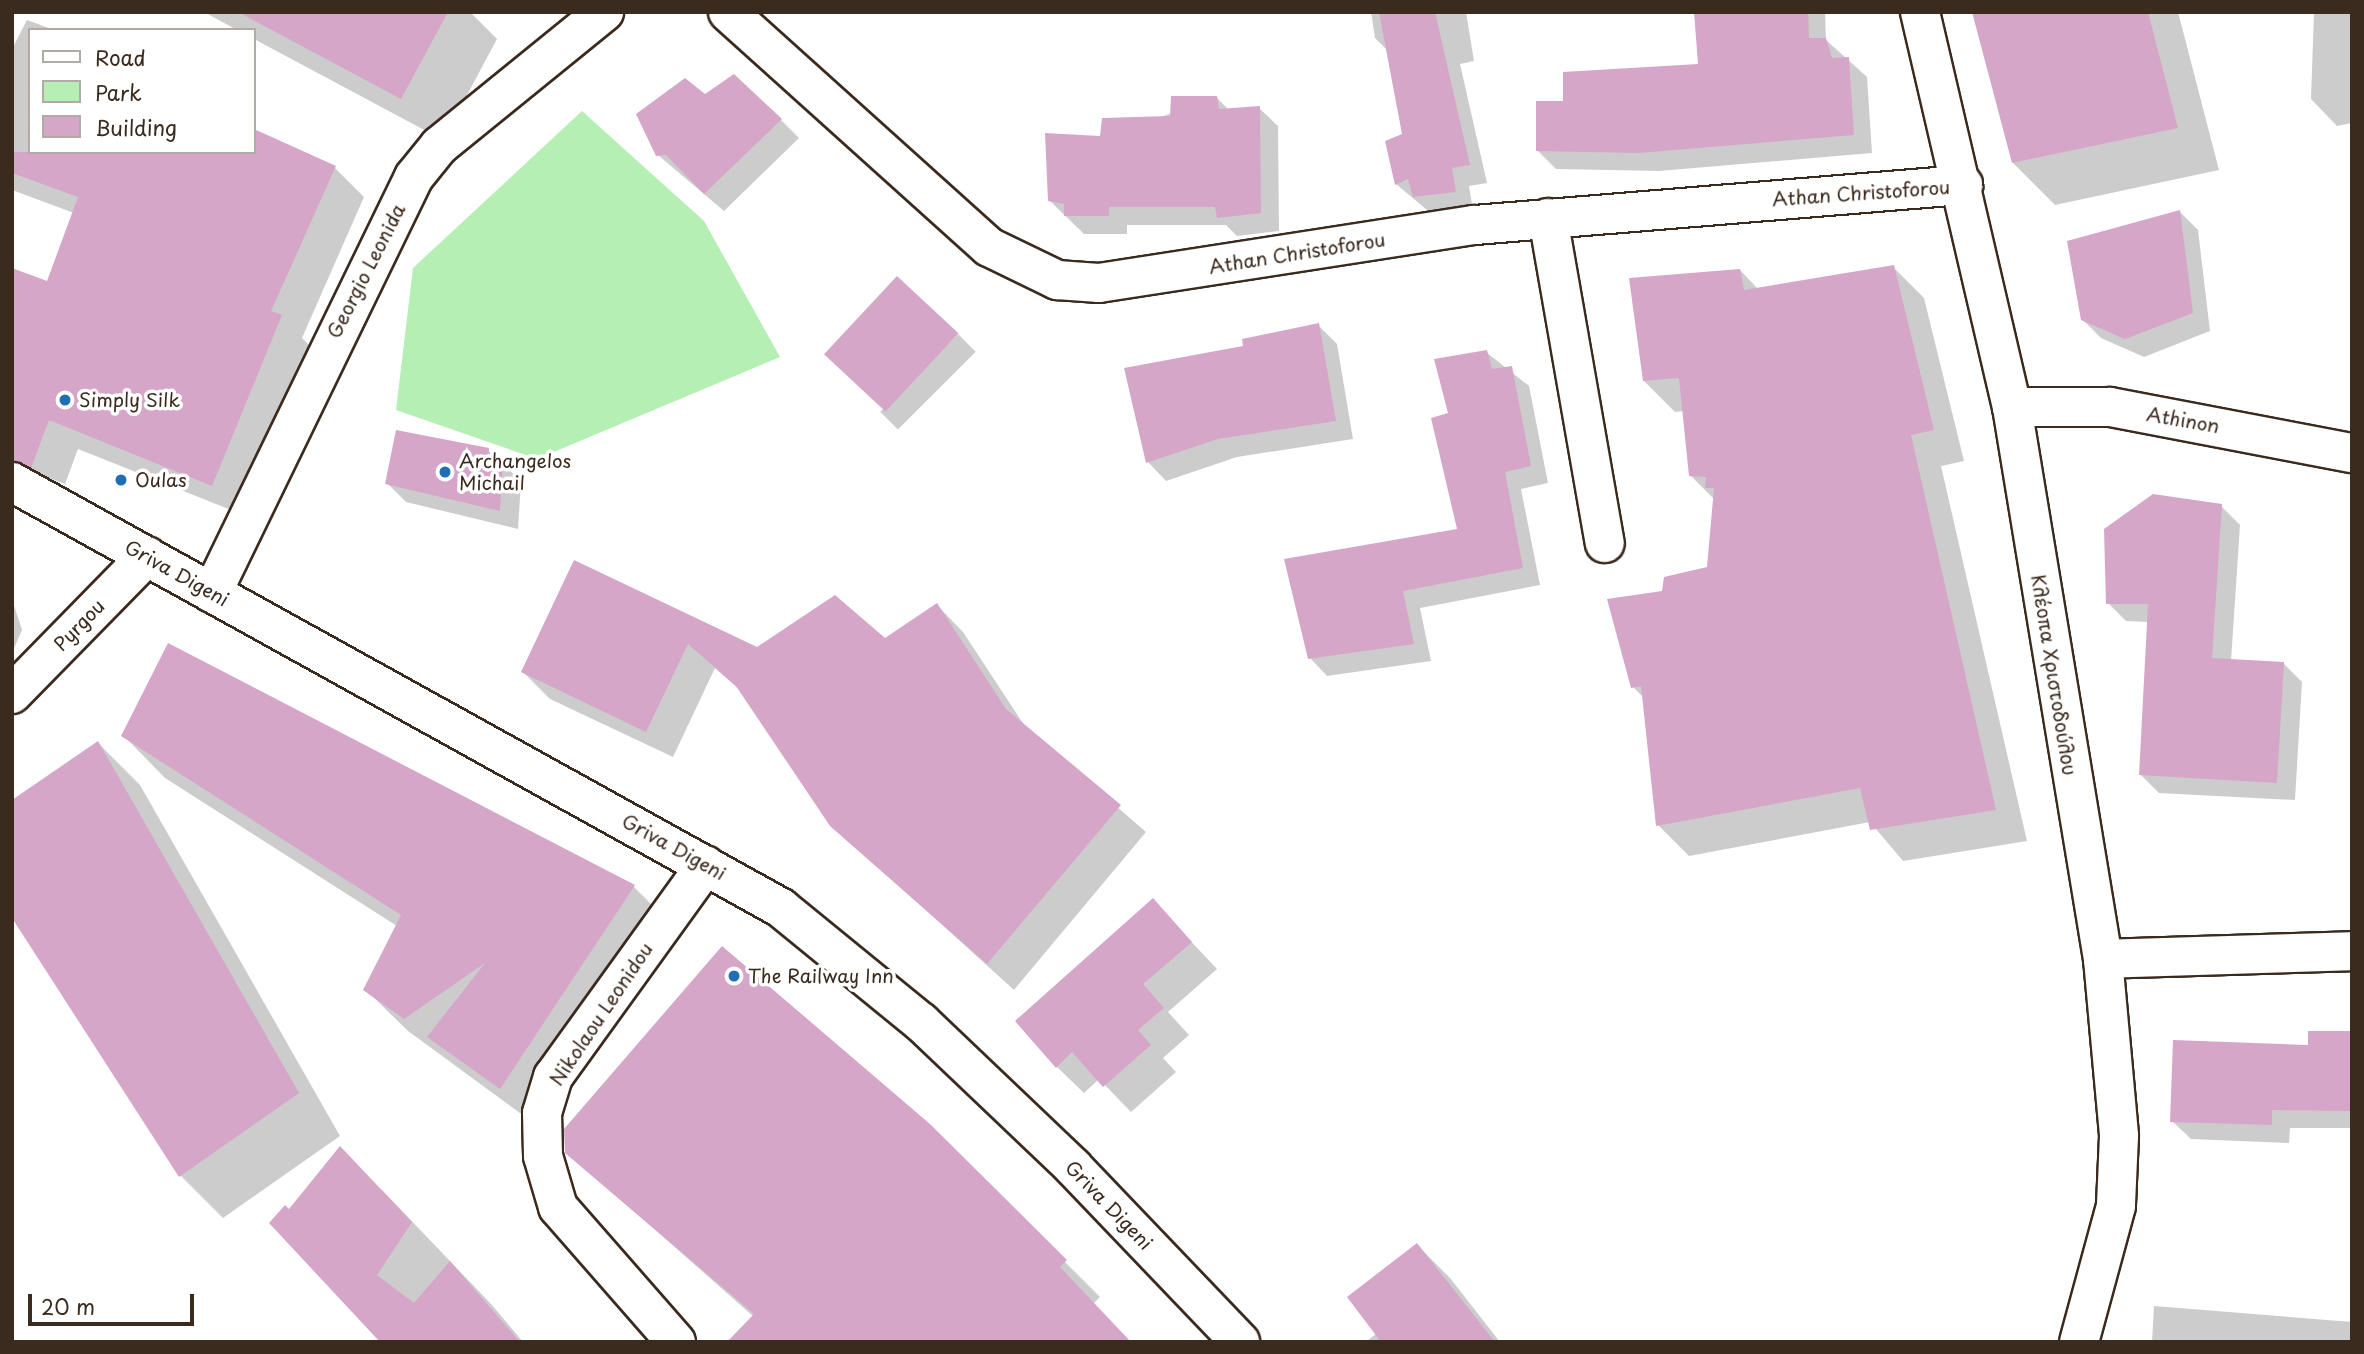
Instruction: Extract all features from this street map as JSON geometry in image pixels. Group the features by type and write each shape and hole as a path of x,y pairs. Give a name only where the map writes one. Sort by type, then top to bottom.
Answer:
{"street":[{"name":"Georgio Leonida","path":"212,593 414,177 439,146 604,12"},
{"name":"Athan Christoforou","path":"728,12 989,247 1057,280 1099,283 1548,218 1963,185"},
{"name":"Κλέοπα Χριστοδούλου","path":"1920,12 1963,185 2012,407 2103,959 2119,1136 2116,1206 2079,1342"},
{"path":"1548,218 1605,543"},
{"name":"Athinon","path":"2012,407 2110,407 2352,453"},
{"name":"Griva Digeni","path":"12,482 754,890 847,957 921,1022 1073,1167 1240,1342"},
{"name":"Pyrgou","path":"12,694 147,556"},
{"name":"Nikolaou Leonidou","path":"676,1342 558,1207 543,1156 542,1113 553,1077 706,865"},
{"path":"2103,959 2352,951"}],"green space":[{"path":"582,111 704,221 780,357 537,459 396,410 413,268"}],"building":[{"path":"238,12 448,12 401,99"},
{"path":"1379,12 1435,12 1470,165 1452,168 1456,192 1413,197 1408,179 1395,185 1385,141 1402,134"},
{"path":"1694,12 1808,12 1809,38 1826,38 1832,58 1849,57 1854,135 1639,153 1536,151 1536,101 1563,101 1563,72 1698,64"},
{"path":"1972,12 2148,12 2178,128 2012,163"},
{"path":"734,74 782,119 704,194 666,155 656,156 636,114 685,78 705,94"},
{"path":"1171,96 1217,96 1219,109 1260,106 1261,213 1217,218 1215,207 1109,207 1109,216 1064,216 1064,204 1048,201 1045,133 1100,136 1102,118 1170,116"},
{"path":"256,130 336,166 271,311 282,315 212,486 49,420 31,468 12,460 12,268 47,281 78,197 12,173 12,152 256,154"},
{"path":"2180,210 2193,313 2125,339 2081,320 2067,241"},
{"path":"1894,265 1934,430 1911,435 1996,810 1870,830 1860,788 1656,826 1641,686 1631,688 1607,599 1662,591 1664,577 1707,567 1714,488 1705,488 1706,477 1689,476 1679,378 1643,381 1629,278 1740,269 1744,290"},
{"path":"897,276 958,333 885,412 824,354"},
{"path":"1319,323 1336,421 1218,439 1146,463 1124,368 1243,346 1242,339"},
{"path":"1487,350 1492,369 1512,366 1531,466 1505,472 1523,568 1403,591 1414,644 1308,659 1284,559 1457,529 1431,418 1448,413 1434,359"},
{"name":"Archangelos Michail","path":"396,430 489,448 488,458 503,461 500,511 385,484"},
{"path":"2153,494 2222,504 2212,658 2284,662 2277,783 2139,775 2148,604 2106,604 2104,529"},
{"path":"574,560 757,647 835,595 885,638 937,603 1006,709 1121,805 987,964 830,826 736,686 688,644 646,732 521,672"},
{"path":"168,643 635,885 500,1089 427,1037 485,963 404,1019 363,990 401,915 121,736"},
{"path":"98,741 299,1093 179,1177 12,918 12,800"},
{"path":"1153,898 1192,942 1143,984 1164,1008 1138,1030 1151,1045 1103,1087 1072,1052 1056,1068 1015,1021"},
{"path":"722,946 930,1124 1067,1260 1060,1267 1131,1342 727,1342 754,1314 565,1153 564,1129"},
{"path":"2308,1031 2352,1031 2352,1111 2272,1110 2272,1125 2170,1122 2173,1040 2308,1045"},
{"path":"340,1146 412,1222 377,1275 414,1303 450,1261 520,1342 380,1342 269,1223 285,1205 289,1209"},
{"path":"1417,1243 1495,1342 1381,1342 1347,1297"}],"place":[{"name":"Simply Silk","path":"65,400"},
{"name":"Archangelos Michail","path":"445,472"},
{"name":"Oulas","path":"121,480"},
{"name":"The Railway Inn","path":"734,976"}]}
